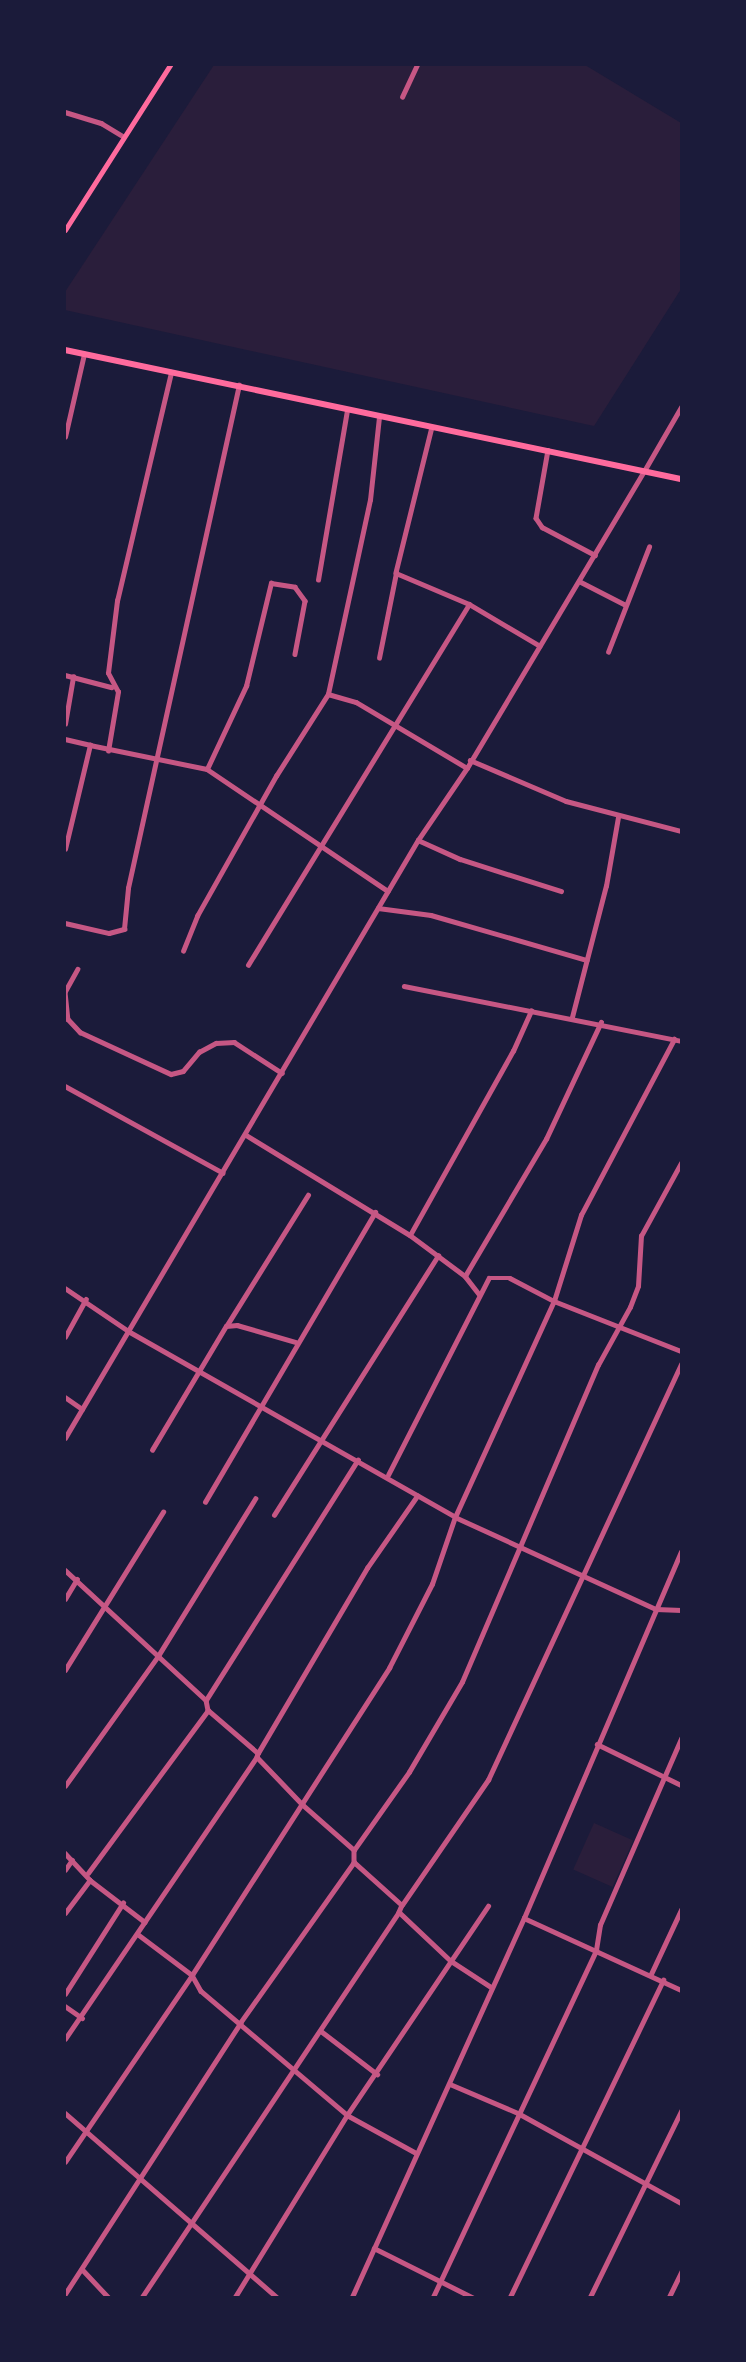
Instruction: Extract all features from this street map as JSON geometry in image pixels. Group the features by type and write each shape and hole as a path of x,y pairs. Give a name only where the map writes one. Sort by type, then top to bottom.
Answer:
{"main road":[{"path":"65,230 170,65"},
{"path":"65,350 379,417 548,449 681,479"}],"street":[{"path":"402,97 416,65"},
{"path":"65,112 101,123 123,136"},
{"path":"65,437 84,355"},
{"path":"108,751 118,698 108,673 117,601 171,372"},
{"path":"65,923 109,933 124,929 128,888 239,385"},
{"path":"65,1438 246,1135 377,908 418,840 467,768 681,407"},
{"path":"318,580 347,410"},
{"path":"183,951 197,916 295,743 328,694 370,500 379,417"},
{"path":"379,658 396,573 421,484 432,427"},
{"path":"548,449 536,519 542,527 595,555"},
{"path":"608,652 624,604 649,547"},
{"path":"396,573 469,604 540,646"},
{"path":"578,580 624,604"},
{"path":"206,769 246,686 271,583 295,587 305,601 295,654"},
{"path":"248,965 469,604"},
{"path":"65,675 112,687"},
{"path":"65,724 73,677"},
{"path":"328,694 356,702 467,768"},
{"path":"65,739 108,751 206,769 388,891"},
{"path":"65,849 90,745"},
{"path":"470,760 566,801 681,831"},
{"path":"572,1017 618,816"},
{"path":"418,840 460,859 561,891"},
{"path":"377,908 431,915 587,960"},
{"path":"78,969 65,992 68,1019 80,1032 171,1074 183,1071 199,1052 216,1042 234,1042 282,1073"},
{"path":"404,986 601,1022 681,1041"},
{"path":"410,1235 531,1011"},
{"path":"465,1276 563,1106 601,1022"},
{"path":"65,2162 192,1975 389,1668 432,1584 455,1517 554,1301 581,1215 674,1039"},
{"path":"65,1086 223,1173"},
{"path":"246,1135 410,1235 465,1276 479,1294"},
{"path":"65,2294 240,2023 354,1862 354,1850 410,1772 456,1692 598,1365 638,1286 641,1236 681,1163"},
{"path":"152,1450 308,1195"},
{"path":"205,1503 296,1342 375,1212"},
{"path":"274,1515 438,1256"},
{"path":"388,1475 445,1371 484,1284 498,1275 554,1301 621,1324 681,1351"},
{"path":"65,1288 86,1299 130,1332 202,1369 388,1475 417,1496 455,1517 519,1549 656,1609 681,1610"},
{"path":"65,1337 86,1299"},
{"path":"226,1326 237,1325 296,1342"},
{"path":"142,2297 488,1780 681,1365"},
{"path":"65,1398 82,1409"},
{"path":"206,1700 358,1460"},
{"path":"65,2039 139,1935 145,1922 258,1755 367,1568 417,1496"},
{"path":"65,1786 158,1656 256,1499"},
{"path":"65,1670 163,1512"},
{"path":"352,2297 524,1918 681,1552"},
{"path":"65,1570 206,1700 208,1710 258,1755 303,1805 354,1850"},
{"path":"65,1599 77,1579"},
{"path":"88,1873 208,1710"},
{"path":"433,2297 596,1950 600,1925 681,1739"},
{"path":"597,1744 666,1774 681,1785"},
{"path":"65,1853 88,1873 90,1880 145,1922"},
{"path":"65,1870 72,1860"},
{"path":"354,1862 402,1905"},
{"path":"65,1913 90,1880"},
{"path":"65,1994 123,1903"},
{"path":"235,2297 251,2277 346,2115 377,2074 488,1906"},
{"path":"651,1974 681,1910"},
{"path":"399,1912 450,1961 491,1987"},
{"path":"524,1918 681,1990"},
{"path":"139,1935 192,1975 201,1991 346,2115 416,2153"},
{"path":"510,2297 663,1980"},
{"path":"65,2006 82,2018"},
{"path":"320,2031 377,2074"},
{"path":"450,2084 518,2113 645,2186 681,2203"},
{"path":"590,2297 681,2111"},
{"path":"65,2113 277,2297"},
{"path":"374,2248 472,2297"},
{"path":"82,2269 108,2297"},
{"path":"669,2297 681,2272"}],"shaded area":[{"path":"214,65 585,65 681,123 681,289 594,426 65,310 65,292"},
{"path":"594,1823 633,1840 613,1887 573,1870"}]}
